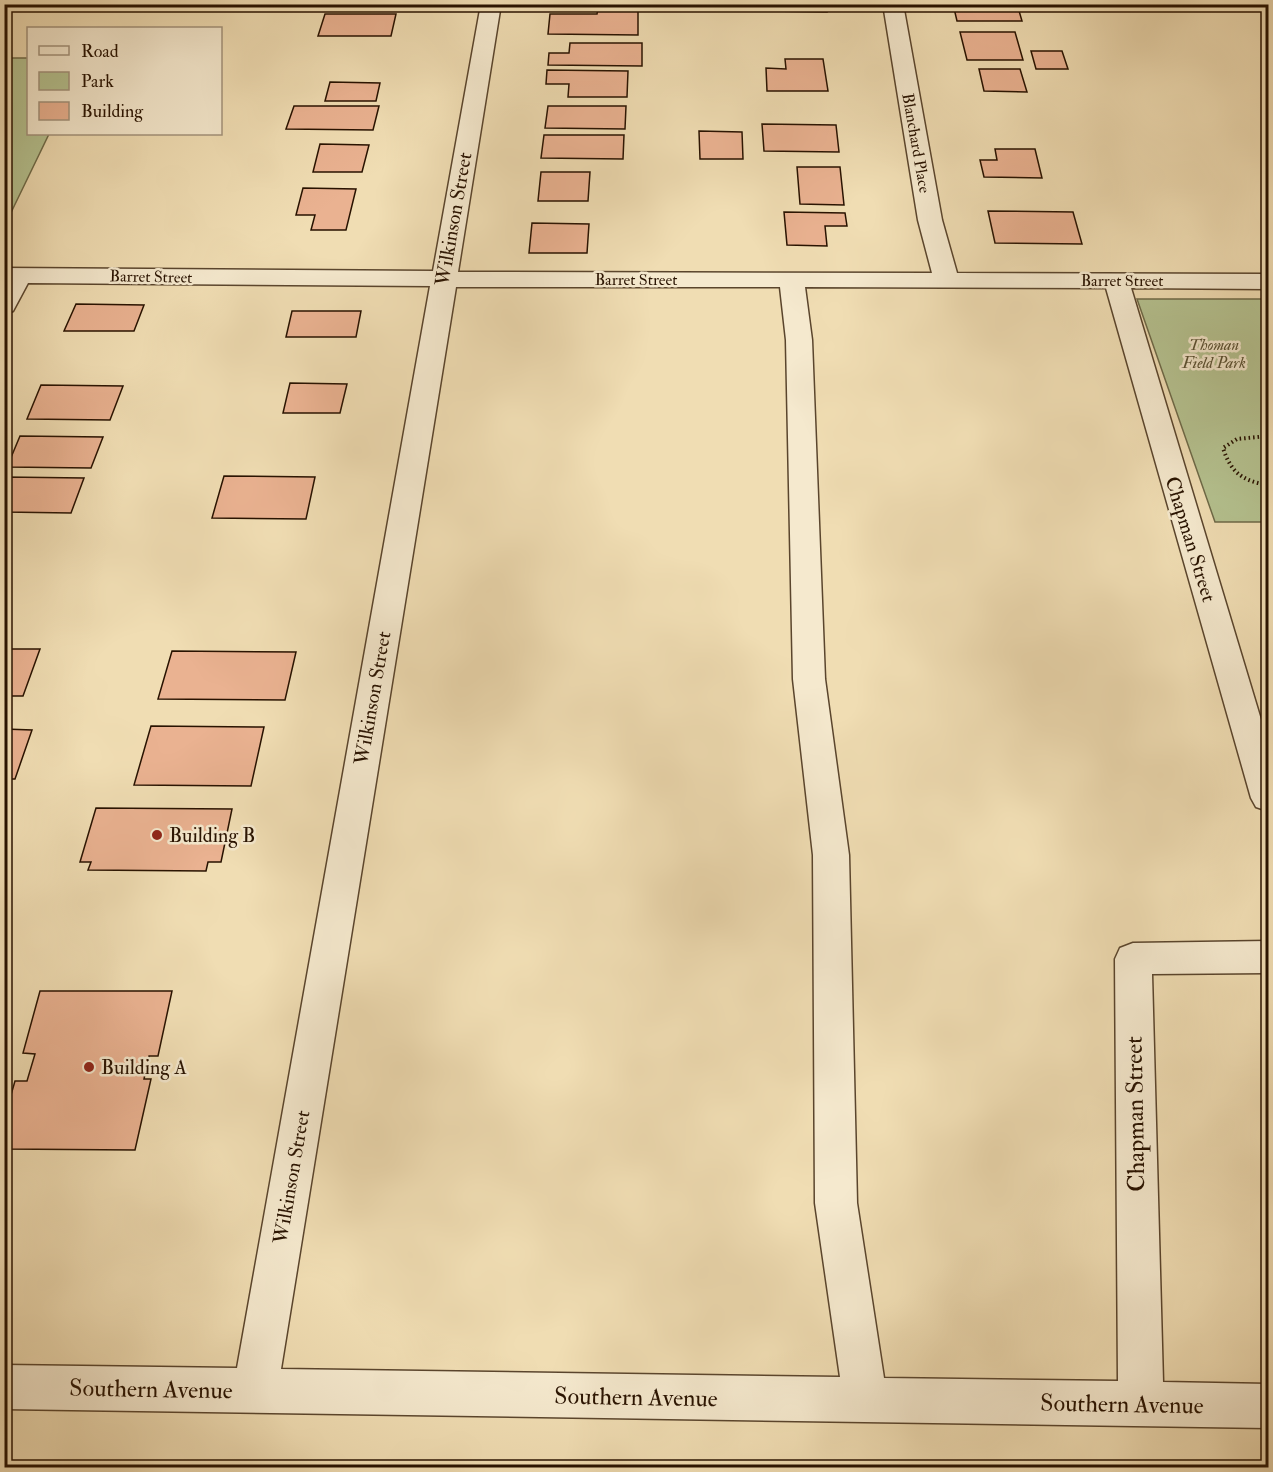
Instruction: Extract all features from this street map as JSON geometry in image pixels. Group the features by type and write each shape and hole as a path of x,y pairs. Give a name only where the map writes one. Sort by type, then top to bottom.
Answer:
{"street":[{"name":"Wilkinson Street","path":"255,1391 491,4"},
{"name":"Blanchard Place","path":"893,4 930,220 947,280"},
{"name":"Barret Street","path":"12,275 443,279 1269,281"},
{"path":"4,306 12,275"},
{"path":"792,280 799,340 809,679 831,855 836,1203 865,1400"},
{"name":"Chapman Street","path":"1116,280 1269,798"},
{"name":"Chapman Street","path":"1141,1404 1133,958 1269,957"},
{"name":"Southern Avenue","path":"4,1387 1269,1406"}],"path":[{"path":"1269,436 1238,439 1223,448 1227,463 1244,482 1269,485"}],"green space":[{"path":"5,58 27,58 27,135 49,135 5,225"},
{"name":"Thoman Field Park","path":"1137,299 1268,299 1268,522 1215,522"}],"building":[{"path":"769,4 826,4 827,12 769,11"},
{"path":"953,4 1017,4 1022,21 957,21"},
{"path":"598,9 638,9 638,35 548,34 550,14 597,14"},
{"path":"325,14 396,14 391,36 318,36"},
{"path":"960,32 1015,32 1023,60 967,60"},
{"path":"570,43 642,43 642,66 548,65 549,53 569,53"},
{"path":"1031,51 1062,51 1068,69 1036,69"},
{"path":"785,59 823,59 828,91 767,91 766,68 786,69"},
{"path":"979,69 1020,69 1027,92 984,91"},
{"path":"547,70 628,71 627,97 568,97 569,84 546,84"},
{"path":"330,82 380,83 376,101 325,101"},
{"path":"294,106 379,106 373,130 286,129"},
{"path":"548,106 626,106 625,129 545,128"},
{"path":"762,124 836,125 839,152 764,151"},
{"path":"699,131 742,132 743,159 700,159"},
{"path":"544,135 624,135 623,159 541,158"},
{"path":"320,144 369,145 362,172 313,172"},
{"path":"995,149 1035,149 1042,178 984,177 980,160 997,160"},
{"path":"797,167 840,167 844,205 800,204"},
{"path":"541,172 590,172 588,201 538,201"},
{"path":"303,188 356,189 346,230 311,230 315,215 296,215"},
{"path":"988,211 1073,212 1082,244 995,243"},
{"path":"784,212 845,213 847,226 825,226 827,246 787,245"},
{"path":"532,223 589,224 587,253 529,253"},
{"path":"76,304 144,305 134,331 64,331"},
{"path":"292,311 361,311 356,337 286,337"},
{"path":"290,383 347,384 340,413 283,413"},
{"path":"41,385 123,386 110,420 27,419"},
{"path":"20,436 103,437 91,468 7,467"},
{"path":"224,476 315,477 306,519 212,518"},
{"path":"4,477 84,478 71,513 4,512"},
{"path":"4,649 40,649 23,696 4,696"},
{"path":"172,651 296,652 285,700 158,699"},
{"path":"151,726 264,727 251,786 134,785"},
{"path":"4,729 32,730 15,779 4,779"},
{"name":"Building B","path":"96,808 232,809 221,862 208,862 206,871 88,870 91,862 80,862"},
{"name":"Building A","path":"40,991 172,991 158,1056 149,1056 144,1079 151,1079 135,1150 4,1149 4,1119 15,1081 27,1081 35,1054 23,1053"}],"place":[{"name":"Building B","path":"157,835"},
{"name":"Building A","path":"89,1067"}]}
